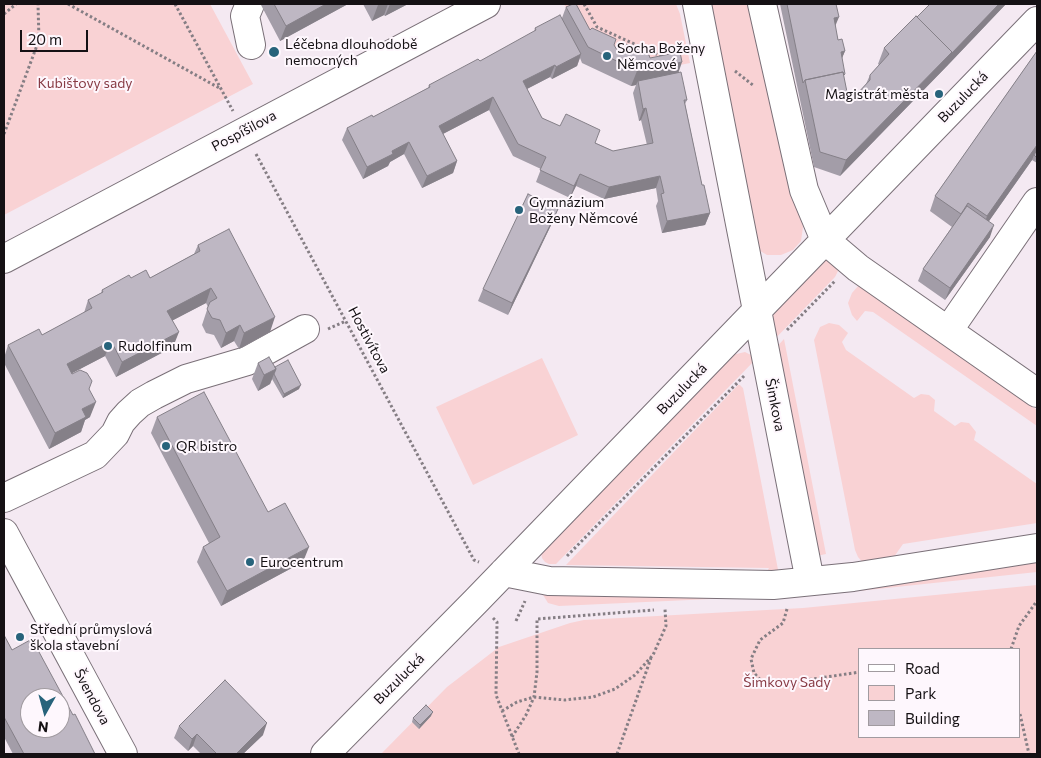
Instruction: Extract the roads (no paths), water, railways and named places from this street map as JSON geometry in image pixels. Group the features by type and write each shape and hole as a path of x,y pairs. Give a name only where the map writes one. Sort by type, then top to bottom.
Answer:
{"street":[{"path":"250,4 245,16 251,45"},
{"name":"Pospíšilova","path":"4,259 486,4"},
{"name":"Šimkova","path":"696,4 758,310 810,581"},
{"path":"762,4 804,190 825,240 858,268 948,332 1033,382"},
{"name":"Buzulucká","path":"325,754 476,602 1037,21"},
{"path":"948,332 1037,202"},
{"path":"4,498 95,455 115,434 121,422 129,413 154,394 186,379 236,365 305,329"},
{"name":"Švendova","path":"4,534 123,754"},
{"path":"504,572 543,580 773,584 853,577 1037,548"}],"place":[{"name":"Léčebna dlouhodobě nemocných","path":"274,52"},
{"name":"Socha Boženy Němcové","path":"607,56"},
{"name":"Magistrát města","path":"939,94"},
{"name":"Gymnázium Boženy Němcové","path":"519,210"},
{"name":"Rudolfinum","path":"108,346"},
{"name":"QR bistro","path":"166,446"},
{"name":"Eurocentrum","path":"250,562"},
{"name":"Střední průmyslová škola stavební","path":"20,637"}],"park label":[{"name":"Kubištovy sady","path":"85,83"},
{"name":"Šimkovy Sady","path":"787,682"}]}
